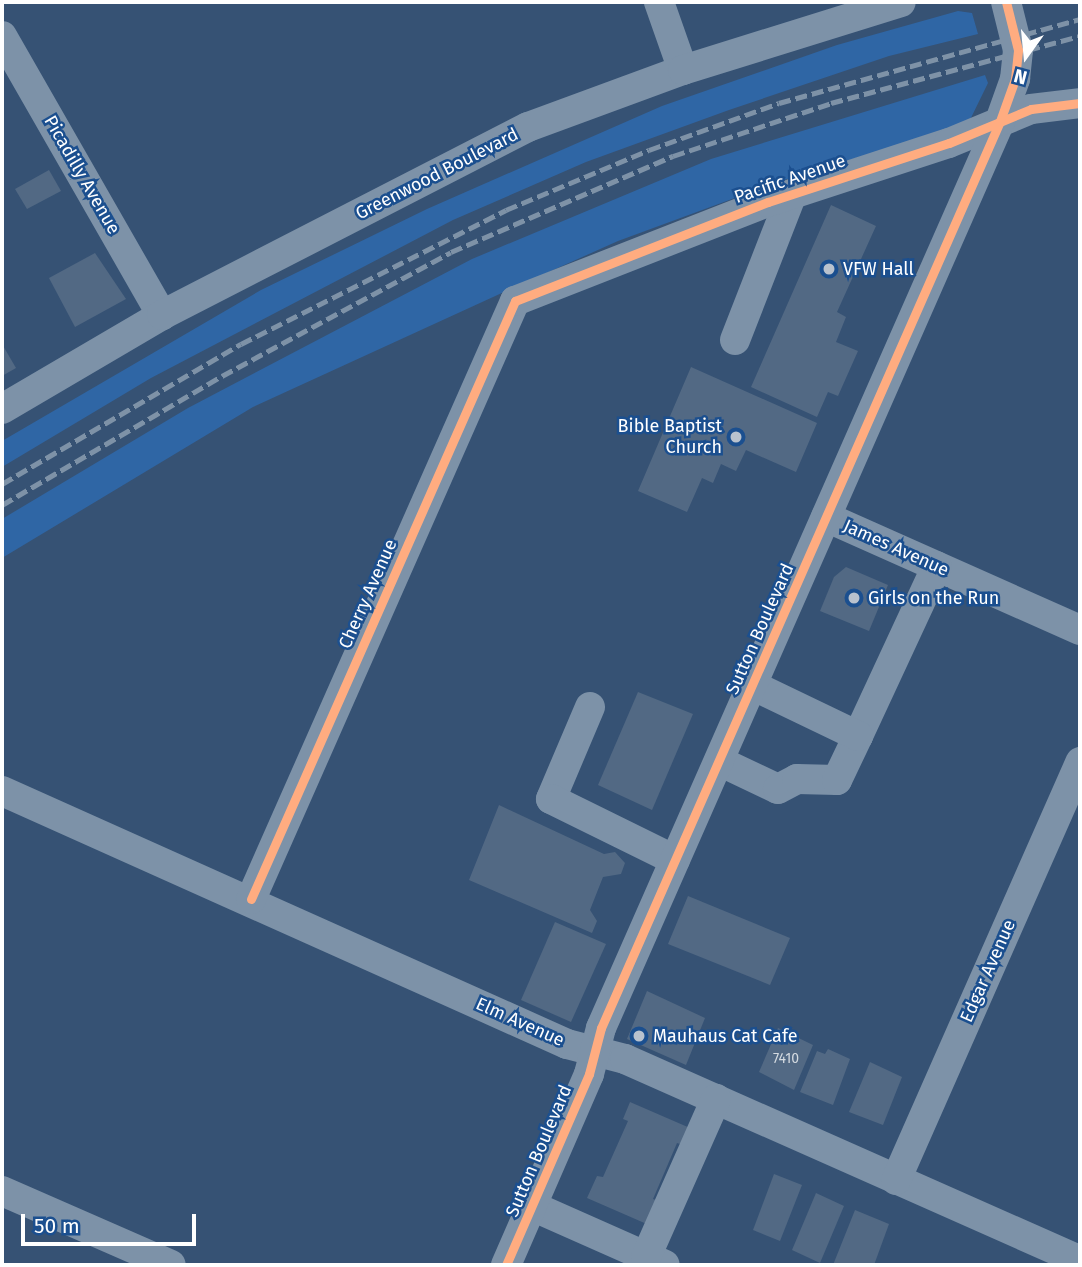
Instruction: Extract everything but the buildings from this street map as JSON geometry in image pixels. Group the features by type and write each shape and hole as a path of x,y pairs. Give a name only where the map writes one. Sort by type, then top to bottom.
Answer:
{"street":[{"path":"659,2 683,70"},
{"name":"Greenwood Boulevard","path":"2,409 162,315 528,127 683,70 901,2"},
{"name":"Sutton Boulevard","path":"506,1265 595,1051 601,1028 1000,121 1015,79 1018,50 1006,2"},
{"name":"Picadilly Avenue","path":"2,36 162,315"},
{"name":"Pacific Avenue","path":"515,301 793,194 949,143 1031,108 1080,103"},
{"path":"735,340 793,194"},
{"name":"Cherry Avenue","path":"251,899 515,301"},
{"name":"James Avenue","path":"826,517 1080,630"},
{"path":"719,761 778,789 797,779 838,780 937,566"},
{"path":"752,685 858,736"},
{"path":"590,707 551,799 675,860"},
{"name":"Edgar Avenue","path":"896,1180 1080,762"},
{"name":"Elm Avenue","path":"2,791 251,899 567,1044 625,1059 1080,1261"},
{"path":"532,1206 655,1261 716,1099"},
{"path":"2,1191 171,1265"}],"shaded area":[{"path":"958,11 972,13 978,34 889,56 729,110 586,162 453,220 151,378 2,467 2,441 261,290 427,209 662,106 837,45"},
{"path":"985,75 988,83 968,124 784,180 618,241 513,288 253,407 2,558 2,519 188,408 472,259 711,159"}],"railway":[{"path":"2,484 241,344 506,210 649,150 779,103 1080,19"},
{"path":"2,505 222,376 451,252 673,156 831,103 1080,36"}],"cycle path":[{"path":"506,1265 589,1074 601,1028 1000,121 1015,79 1018,50 1006,2"},
{"path":"251,899 515,301 768,202 949,143 1031,109 1080,103"}],"place":[{"name":"VFW Hall","path":"829,269"},
{"name":"Bible Baptist Church","path":"736,437"},
{"name":"Girls on the Run","path":"854,598"},
{"name":"Mauhaus Cat Cafe","path":"639,1036"}]}
